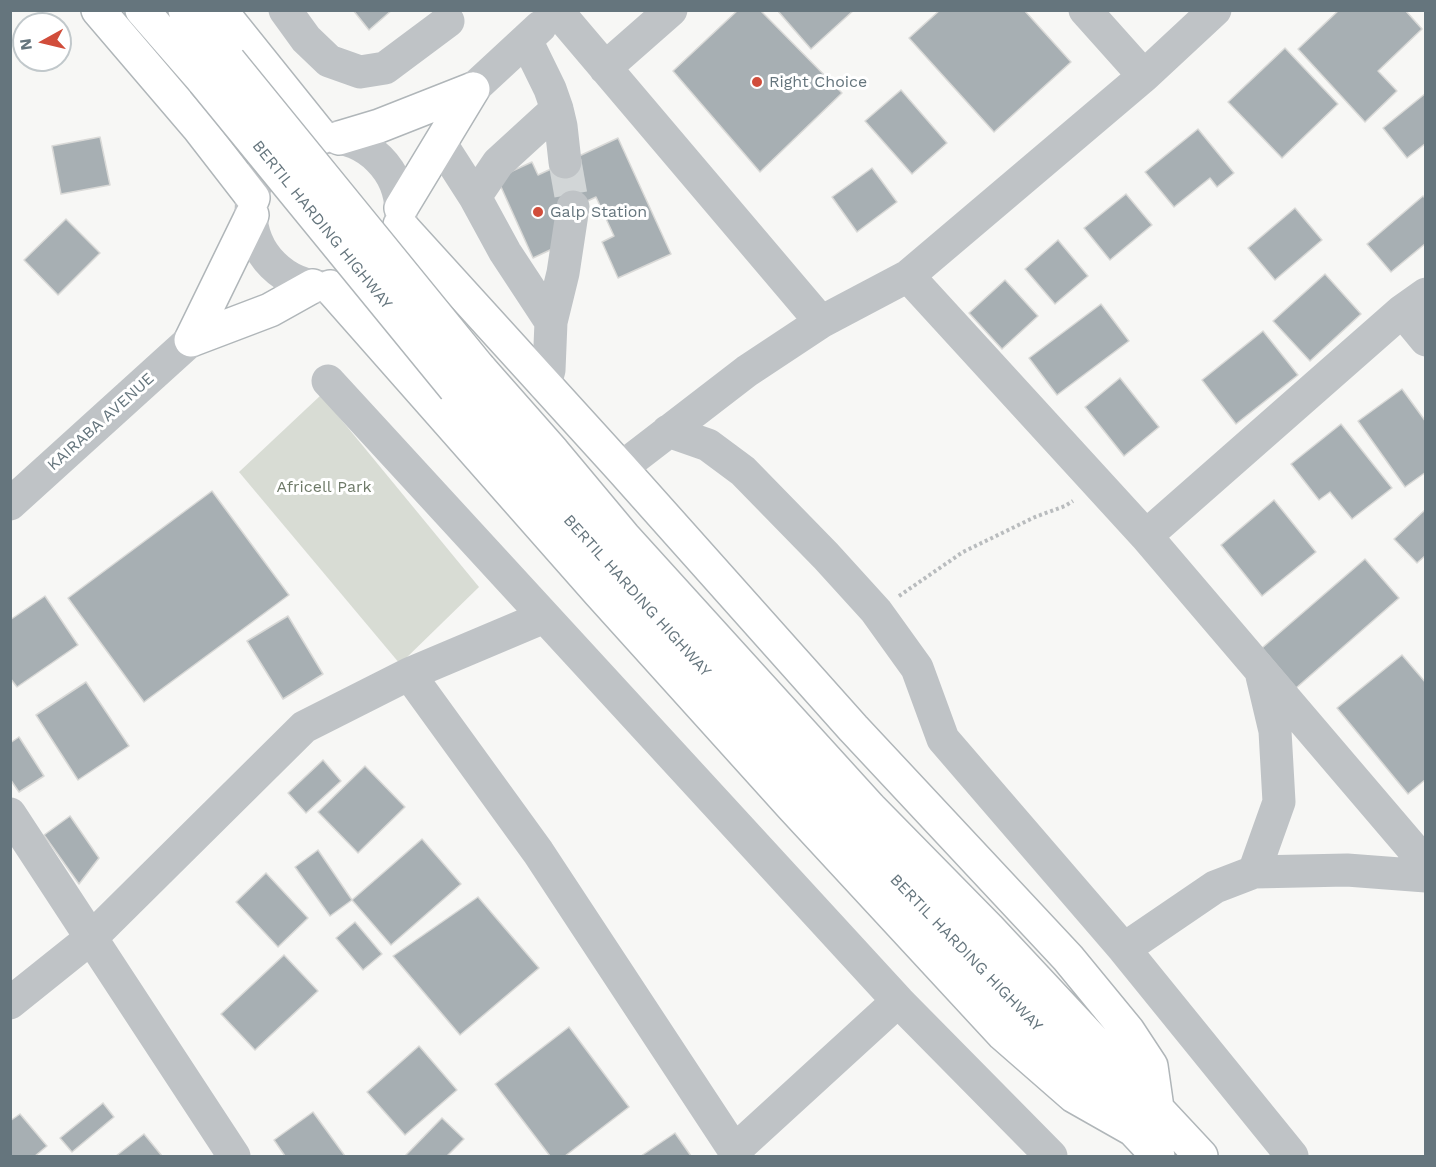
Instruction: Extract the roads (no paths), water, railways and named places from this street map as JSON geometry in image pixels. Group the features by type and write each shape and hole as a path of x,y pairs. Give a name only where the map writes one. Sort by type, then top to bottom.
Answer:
{"main road":[{"path":"98,10 198,128 252,207 190,340"},
{"name":"BERTIL HARDING HIGHWAY","path":"142,10 204,81 455,388 600,558 848,829 965,950 1103,1074"},
{"name":"BERTIL HARDING HIGHWAY","path":"185,10 479,368 624,537 870,807 988,928 1103,1074 1145,1119 1201,1156"},
{"path":"220,10 331,137 379,126 473,89"},
{"path":"190,340 270,310 321,286 1003,1034 1074,1096 1145,1119 1151,1066 1128,1031 1068,958 853,728 545,385 400,217 473,89"},
{"name":"BERTIL HARDING HIGHWAY","path":"1145,1119 1158,1156"}],"street":[{"path":"285,10 306,39 329,61 360,72 385,68 448,21"},
{"path":"605,68 671,10"},
{"path":"1085,10 1144,76"},
{"path":"621,468 747,371 821,322 908,276 1144,76 1215,10"},
{"path":"541,21 605,68 821,322"},
{"path":"473,89 541,21"},
{"path":"541,21 550,89 561,126 565,162"},
{"path":"475,197 498,163 557,109"},
{"path":"331,137 355,143 370,151 382,162 392,176 398,192 400,217 395,241 387,256 376,268 362,278 346,284 321,286 297,281 282,273 270,261 254,232 252,207 257,183 277,155 306,140 331,137"},
{"path":"441,144 475,197 505,252 551,322"},
{"path":"545,385 549,370 551,322 563,273 573,207"},
{"path":"908,276 1146,536 1425,864"},
{"path":"1146,536 1414,303 1425,340"},
{"name":"KAIRABA AVENUE","path":"10,504 190,340"},
{"path":"328,381 898,1001 1051,1156"},
{"path":"668,431 708,445 743,471 876,611 917,668 943,740 1124,949 1292,1156"},
{"path":"10,1003 92,938 304,727 409,674 544,617"},
{"path":"1254,872 1279,802 1275,731 1261,671"},
{"path":"409,674 538,852 736,1154 898,1001"},
{"path":"10,814 234,1156"},
{"path":"1124,949 1215,887 1254,872 1347,870 1425,876"}],"tunnel":[{"path":"565,162 573,207"}],"place":[{"name":"Right Choice","path":"757,82"},
{"name":"Galp Station","path":"538,212"}],"park label":[{"name":"Africell Park","path":"324,487"}]}
